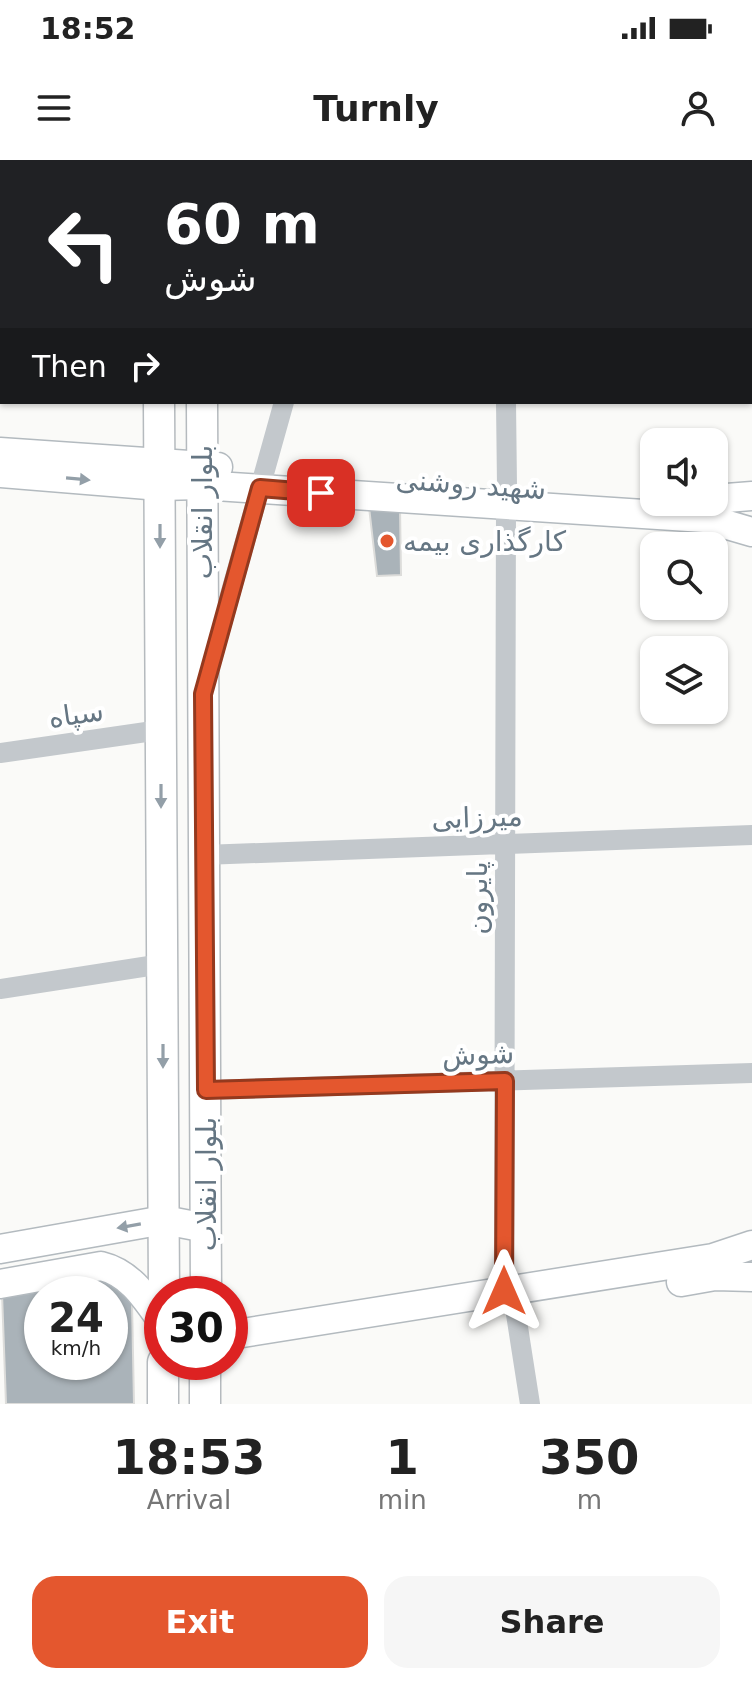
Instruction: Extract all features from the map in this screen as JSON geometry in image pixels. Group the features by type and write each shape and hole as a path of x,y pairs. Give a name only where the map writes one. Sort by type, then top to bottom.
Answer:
{"main road":[{"name":"بلوار انقلاب","path":"159,404 164,1276"},
{"name":"بلوار انقلاب","path":"202,404 206,1276"},
{"name":"شهید روشنی","path":"0,452 160,475"},
{"name":"شهید روشنی","path":"0,473 201,476 506,496 704,518 752,532"},
{"name":"شهید روشنی","path":"506,496 640,497"},
{"path":"728,498 752,496"},
{"path":"752,507 752,532"},
{"path":"0,1249 164,1220 206,1228"},
{"path":"248,1350 713,1258 752,1245"},
{"path":"0,1284 101,1266 117,1270 144,1298"},
{"path":"248,1333 715,1276 752,1277"},
{"path":"163,1380 163,1404"},
{"path":"205,1380 205,1404"}],"street":[{"path":"203,694 283,404"},
{"name":"پایرون","path":"506,404 505,1081 509,1300 530,1404"},
{"name":"سپاه","path":"0,753 160,730"},
{"name":"میرزایی","path":"203,855 752,835"},
{"path":"0,989 162,964"},
{"name":"شوش","path":"206,1090 752,1073"}],"building":[{"name":"کارگذاری بیمه","path":"369,507 400,507 401,575 377,576"},
{"path":"24,1289 24,1380 128,1380 128,1298 132,1302 134,1404 6,1404 2,1293"}],"place":[{"name":"کارگذاری بیمه","path":"387,541"}],"route":[{"path":"321,493 260,488 203,694 206,1090 505,1081 504,1291"}]}
